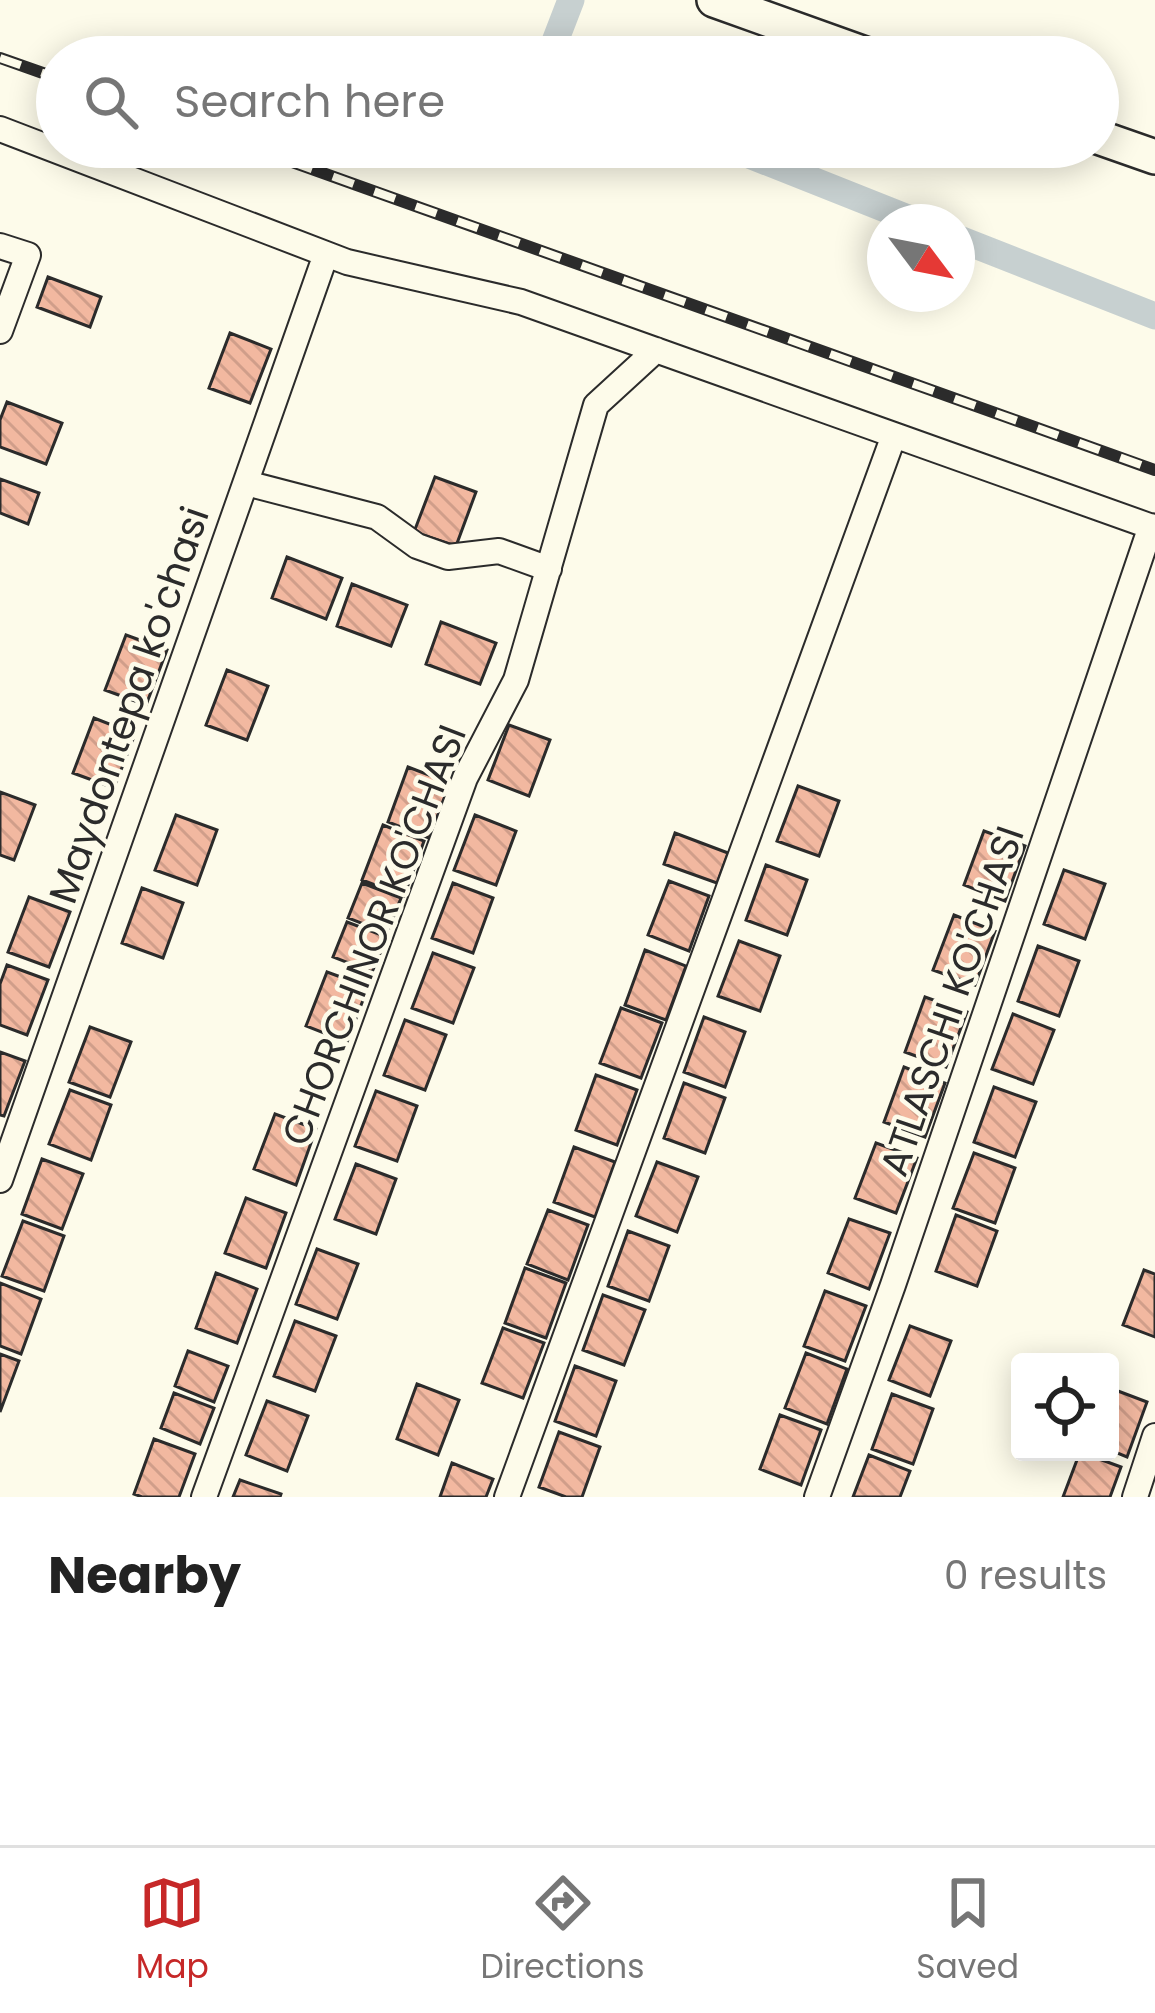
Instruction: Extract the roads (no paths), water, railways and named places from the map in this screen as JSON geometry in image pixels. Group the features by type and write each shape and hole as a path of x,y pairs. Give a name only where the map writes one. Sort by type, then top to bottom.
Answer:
{"main road":[{"path":"714,0 814,36"},
{"path":"1119,145 1155,158"}],"street":[{"path":"0,129 36,143"},
{"path":"102,168 347,262 520,302 1153,527"},
{"path":"0,246 28,254 0,331"},
{"name":"Maydontepa ko'chasi","path":"0,1180 326,254"},
{"name":"CHORCHINOR KO'CHASI","path":"204,1497 465,778 516,680 596,405 656,350"},
{"path":"507,1497 894,435"},
{"path":"246,483 377,517 417,546 448,557 500,551 548,569"},
{"name":"ATLASCHI KO'CHASI","path":"817,1497 1153,527"},
{"path":"1136,1497 1155,1436"}],"waterway":[{"path":"557,36 571,0"},
{"path":"782,168 873,204"},
{"path":"975,245 1155,316"}],"railway":[{"path":"0,58 36,71"},
{"path":"309,168 1155,470"}]}
